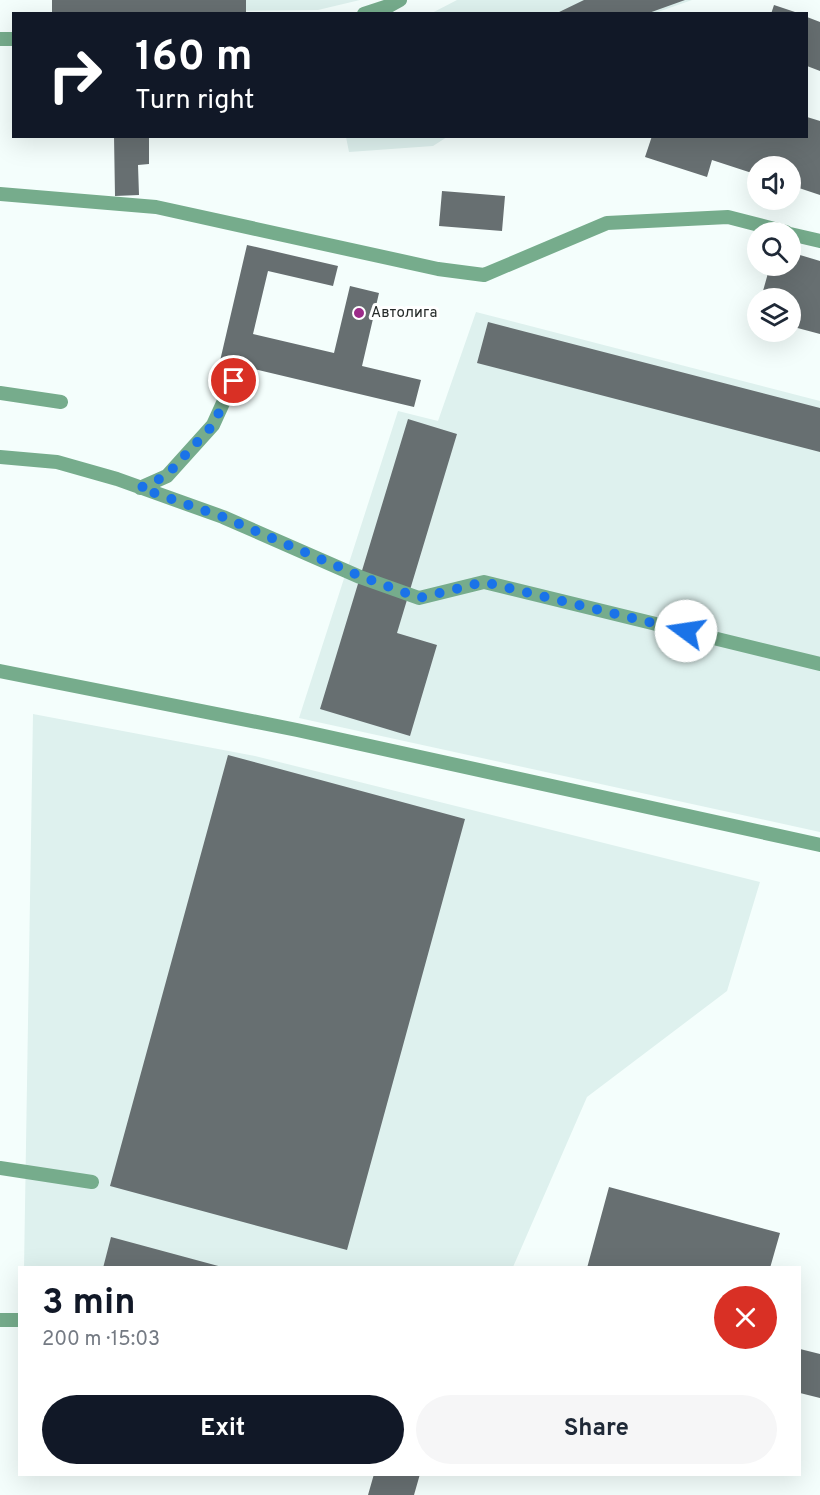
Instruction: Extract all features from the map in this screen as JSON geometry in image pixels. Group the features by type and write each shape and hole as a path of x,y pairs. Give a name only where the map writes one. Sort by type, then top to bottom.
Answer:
{"lane":[{"path":"370,12 400,0"},
{"path":"0,194 156,207 438,269 484,275 606,223 728,218 747,223"},
{"path":"801,237 820,241"},
{"path":"140,488 166,476 213,425 234,381"},
{"path":"0,393 61,402"},
{"path":"0,457 57,462 140,488 223,517 360,576 419,598 484,582 820,664"},
{"path":"0,671 297,730 820,845"},
{"path":"0,1168 92,1182"},
{"path":"0,1320 18,1320"}],"shaded area":[{"path":"126,0 360,0 318,10 126,12"},
{"path":"457,0 692,0 658,12 434,12"},
{"path":"346,138 445,138 433,146 349,152"},
{"path":"476,312 820,401 820,832 299,718 398,411 438,421"},
{"path":"33,714 255,756 760,882 727,991 587,1097 513,1266 24,1266"}],"building":[{"path":"52,0 246,0 246,12 52,12"},
{"path":"584,0 685,0 652,12 559,12"},
{"path":"774,5 795,12 772,12"},
{"path":"808,17 820,22 820,71 808,66"},
{"path":"808,117 820,121 820,195 801,189 801,156 747,156 747,171 712,160 707,177 645,157 651,138 808,138"},
{"path":"114,138 149,138 149,164 138,165 139,195 115,196"},
{"path":"442,191 505,196 502,231 439,226"},
{"name":"Автолига","path":"247,245 338,266 333,286 268,271 253,334 334,353 350,286 379,293 362,366 421,380 414,407 220,361"},
{"path":"801,255 820,261 820,334 801,329 801,288 764,288 767,276 801,276"},
{"path":"488,322 820,408 820,452 477,363"},
{"path":"408,419 457,434 397,633 437,645 410,736 320,709"},
{"path":"228,755 465,819 347,1250 110,1186"},
{"path":"609,1187 780,1233 771,1266 588,1266"},
{"path":"111,1237 218,1266 104,1266"},
{"path":"801,1349 820,1354 820,1398 801,1393"},
{"path":"373,1476 419,1476 414,1495 368,1495"}],"place":[{"name":"Автолига","path":"359,313"}],"route":[{"path":"234,381 213,425 166,476 140,488 223,517 360,576 419,598 484,582 686,631"}]}
